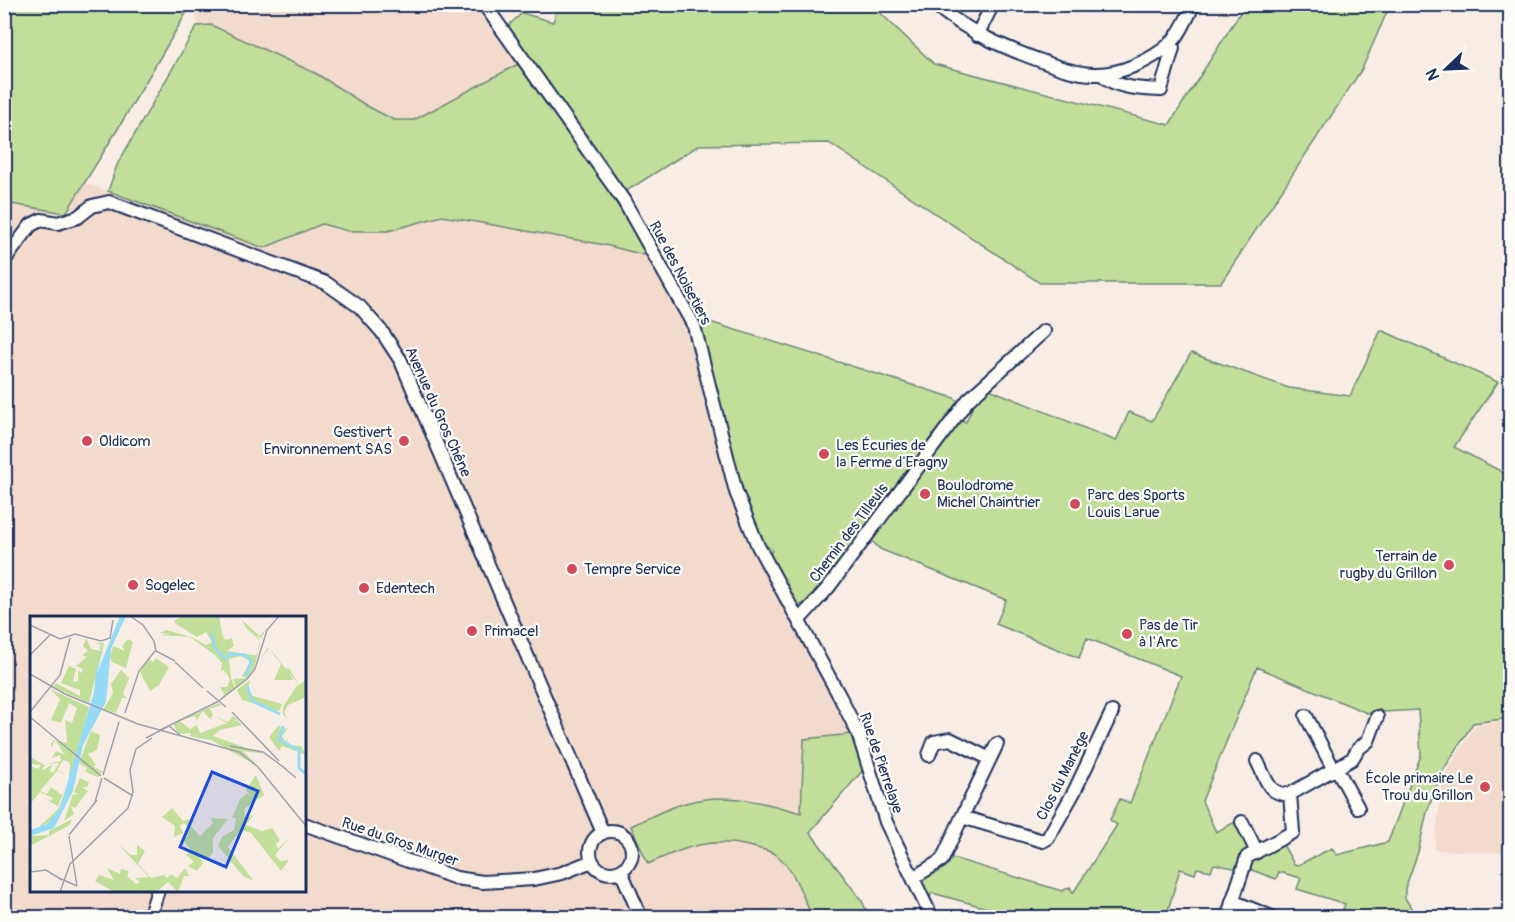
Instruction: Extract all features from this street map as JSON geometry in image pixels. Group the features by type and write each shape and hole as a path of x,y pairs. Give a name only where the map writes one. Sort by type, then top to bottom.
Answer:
{"street":[{"name":"Rue des Noisetiers","path":"484,4 624,201 694,326 736,492 758,546 799,620"},
{"path":"934,4 977,35 1015,52 1060,68 1080,73 1102,74 1124,69 1145,60 1170,43 1194,4"},
{"path":"977,35 993,4"},
{"path":"1102,74 1119,85 1161,90 1173,48 1170,43"},
{"name":"Avenue du Gros Chêne","path":"4,261 31,225 42,220 58,222 78,217 92,206 109,202 326,283 360,307 382,332 401,361 603,833"},
{"name":"Chemin des Tilleuls","path":"799,620 828,588 968,400 1044,331"},
{"name":"Rue de Pierrelaye","path":"799,620 858,733 886,822 932,918"},
{"name":"Clos du Manège","path":"962,818 1039,841 1048,838 1074,792 1112,712"},
{"path":"1306,716 1358,808"},
{"path":"1257,761 1274,792 1280,795 1290,794 1353,759 1358,749 1368,741 1377,717"},
{"path":"929,754 934,742 950,739 990,759"},
{"path":"913,878 942,860 998,744"},
{"path":"1227,918 1247,857 1293,832 1290,794"},
{"path":"1242,822 1257,852"},
{"name":"Rue du Gros Murger","path":"306,825 456,878 483,882 534,879 562,873 592,861"},
{"path":"617,832 631,845 631,859 621,871 612,873 603,871 592,861 591,845 603,833 617,832"},
{"path":"621,871 640,918"},
{"path":"149,918 158,892"},
{"path":"1232,901 1274,918"}],"shaded area":[{"path":"195,4 475,5 518,64 414,120 394,120 367,106 317,74 211,25 197,26"},
{"path":"85,183 264,248 322,224 348,231 388,231 442,216 605,245 648,256 676,304 689,341 734,506 749,543 848,722 856,744 863,770 810,832 862,901 869,917 5,917 4,203 66,213"},
{"path":"1510,720 1510,853 1434,850 1443,777 1476,725"}],"green space":[{"path":"4,5 191,5 66,213 5,203"},
{"path":"554,5 872,5 934,64 1169,125 1245,5 1390,5 1362,69 1221,283 1040,283 829,143 699,145 625,192 595,146 521,56 507,27 522,13 553,22 558,6"},
{"path":"211,25 317,74 367,106 394,120 414,120 518,64 611,194 648,256 605,245 442,216 388,231 348,231 322,224 264,248 108,191 117,165 197,26"},
{"name":"Les Écuries de la Ferme d'Eragny","path":"697,318 958,401 811,601 797,606 770,556 772,550 763,543 739,493"},
{"path":"1381,330 1498,382 1454,447 1510,476 1510,718 1473,723 1441,774 1427,812 1418,852 1405,889 1405,898 1412,909 1408,917 1340,917 1345,904 1297,889 1301,878 1279,872 1276,879 1246,868 1247,863 1282,843 1294,864 1298,865 1332,848 1337,855 1388,842 1421,755 1418,710 1367,713 1257,667 1202,801 1216,832 1237,821 1251,848 1238,869 1214,864 1211,871 1197,868 1195,874 1180,869 1166,917 1020,917 932,893 929,899 922,885 924,879 945,868 953,858 1062,891 1070,887 1073,893 1117,825 1110,820 1120,799 1130,803 1181,676 1087,638 1079,658 996,624 1006,600 880,549 869,538 958,419 966,422 979,392 987,388 1116,441 1129,412 1152,421 1191,353 1289,388 1350,396"},
{"path":"852,734 863,770 810,832 862,901 869,917 845,917 836,913 812,917 787,866 773,853 753,847 724,843 699,845 648,864 631,826 676,806 717,798 753,801 801,813 804,739"}],"place":[{"name":"Oldicom","path":"87,441"},
{"name":"Gestivert Environnement SAS","path":"404,441"},
{"name":"Les Écuries de la Ferme d'Eragny","path":"824,454"},
{"name":"Boulodrome Michel Chaintrier","path":"925,494"},
{"name":"Parc des Sports Louis Larue","path":"1075,504"},
{"name":"Terrain de rugby du Grillon","path":"1449,565"},
{"name":"Tempre Service","path":"572,569"},
{"name":"Sogelec","path":"133,585"},
{"name":"Edentech","path":"364,588"},
{"name":"Primacel","path":"472,631"},
{"name":"Pas de Tir à l'Arc","path":"1127,634"},
{"name":"École primaire Le Trou du Grillon","path":"1485,787"}]}
